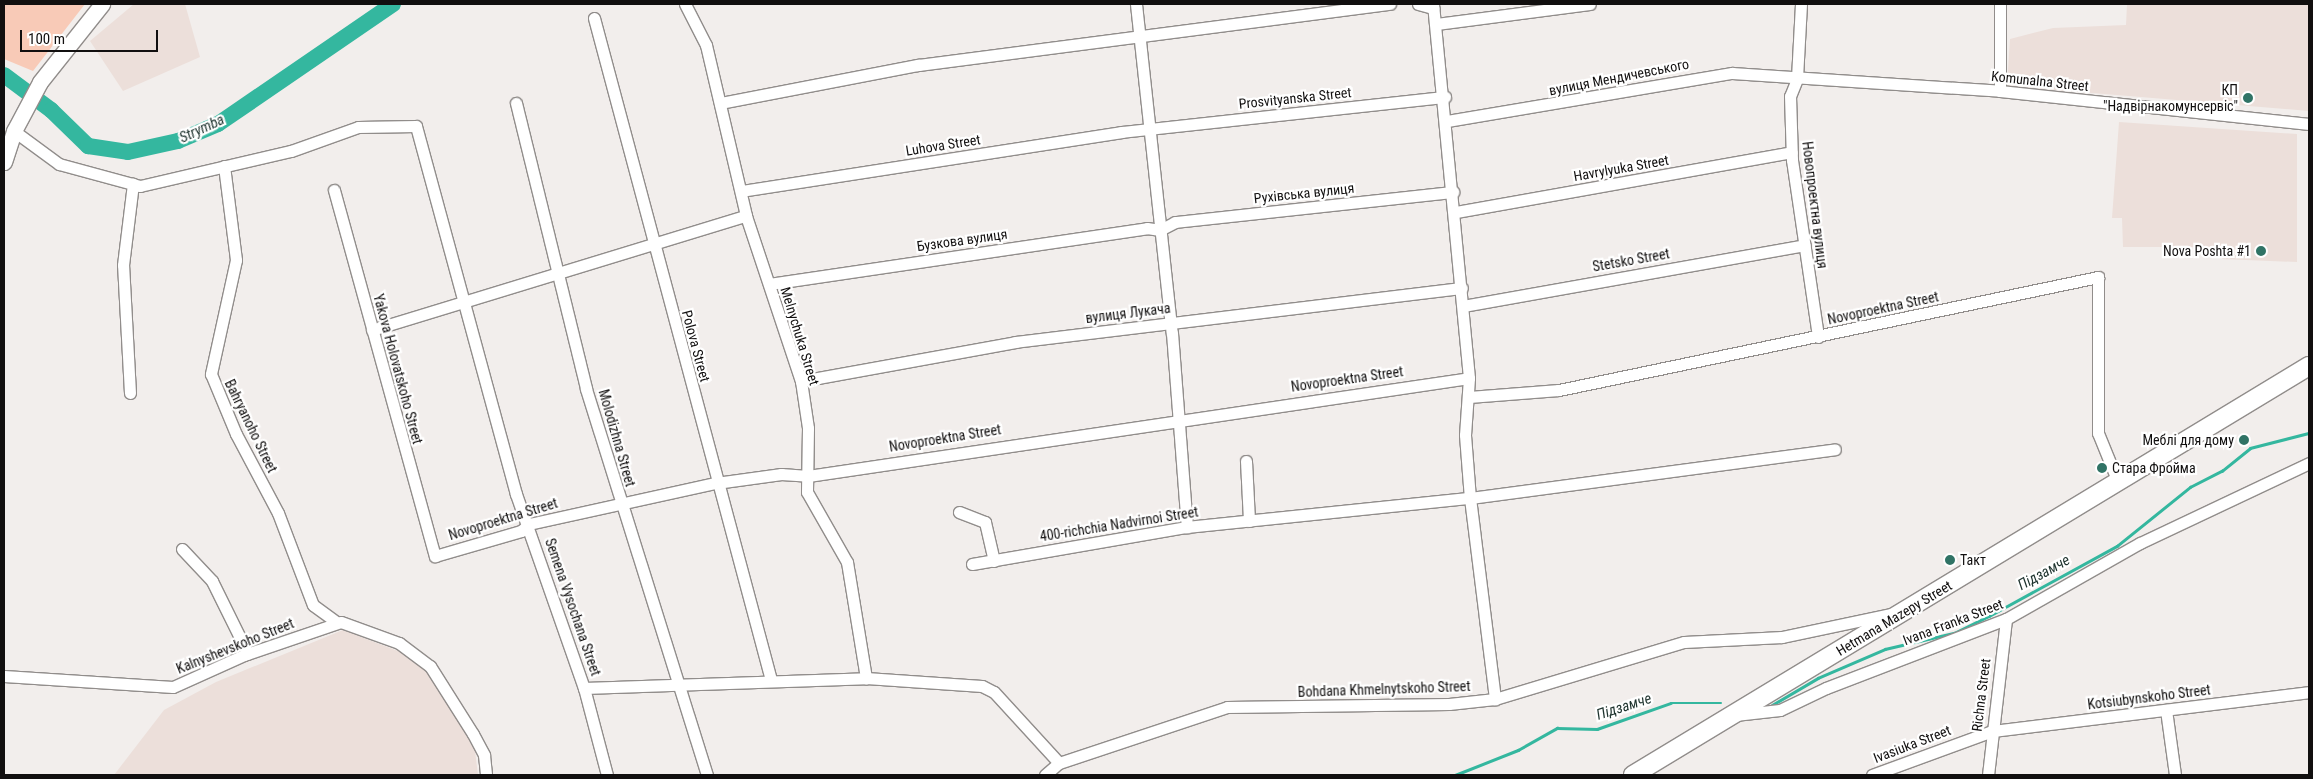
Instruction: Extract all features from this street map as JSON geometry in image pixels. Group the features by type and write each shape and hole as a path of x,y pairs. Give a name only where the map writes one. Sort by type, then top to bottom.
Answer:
{"main road":[{"path":"4,162 14,131 40,82 102,4"},
{"name":"Hetmana Mazepy Street","path":"1633,775 2309,366"}],"street":[{"name":"Melnychuka Street","path":"686,4 706,45 746,216 801,381 808,428 807,492 847,562 866,678"},
{"path":"1136,4 1160,230 1187,527"},
{"path":"720,103 918,65 1140,39 1390,4"},
{"path":"1418,4 1433,6 1445,97 1469,378 1465,435 1470,498 1495,699"},
{"path":"1436,24 1590,4"},
{"name":"Новопроектна вулиця","path":"1801,4 1797,79 1790,96 1792,152 1818,337"},
{"path":"2000,4 2000,91"},
{"name":"Polova Street","path":"594,18 716,483 772,680"},
{"name":"вулиця Мендичевського","path":"1447,121 1710,76 1797,79"},
{"name":"Komunalna Street","path":"1797,79 2000,91 2309,124"},
{"name":"Prosvityanska Street","path":"1149,130 1445,97"},
{"name":"Molodizhna Street","path":"516,103 557,274 620,503 708,775"},
{"name":"Semena Vysochana Street","path":"224,166 291,152 358,127 416,126 516,494 584,688 866,678 982,686 994,692 1059,763"},
{"name":"Luhova Street","path":"741,192 1149,130"},
{"path":"14,131 59,164 133,184 174,182 224,166"},
{"name":"Havrylyuka Street","path":"1456,212 1792,152"},
{"name":"Bahryanoho Street","path":"224,166 236,260 211,374 236,434 278,513 314,605 335,622"},
{"path":"130,393 123,274 133,184"},
{"name":"Yakova Holovatskoho Street","path":"334,190 435,556"},
{"name":"Рухівська вулиця","path":"1160,230 1175,222 1454,192"},
{"path":"372,330 557,274 655,247 746,216"},
{"name":"Бузкова вулиця","path":"769,284 1147,228 1160,230"},
{"name":"Stetsko Street","path":"1463,306 1805,245"},
{"name":"Novoproektna Street","path":"1469,397 1559,390 2098,277 2098,433 2118,482"},
{"name":"вулиця Лукача","path":"801,381 1015,342 1462,288"},
{"name":"Novoproektna Street","path":"435,556 521,531 528,524 716,483 781,474 808,476 1178,417 1469,378"},
{"path":"1470,498 1835,449"},
{"path":"1246,461 1249,521"},
{"name":"Ivana Franka Street","path":"1733,715 1780,710 1826,688 2006,619 2140,543 2309,463"},
{"name":"400-richchia Nadvirnoi Street","path":"972,564 1187,527 1470,498"},
{"path":"960,512 985,522 994,561"},
{"path":"182,549 212,581 248,654"},
{"name":"Bohdana Khmelnytskoho Street","path":"1045,775 1059,763 1228,707 1449,704 1495,699 1684,642 1782,637 1905,611"},
{"name":"Richna Street","path":"1988,775 2006,619"},
{"path":"335,622 399,643 430,666 484,755 486,775"},
{"name":"Kalnyshevskoho Street","path":"4,676 172,688 248,654 335,622"},
{"path":"584,688 607,775"},
{"name":"Kotsiubynskoho Street","path":"1992,731 2309,692"},
{"path":"2166,710 2175,775"},
{"name":"Ivasiuka Street","path":"1872,775 1992,731"}],"shaded area":[{"path":"4,4 85,4 33,71 4,59"},
{"path":"134,4 185,4 200,57 123,91 90,41"},
{"path":"2127,4 2309,4 2309,111 2007,86 2010,39 2053,28 2126,25"},
{"path":"2119,122 2297,134 2297,262 2222,259 2221,247 2123,247 2122,218 2112,218"},
{"path":"343,630 411,656 437,683 475,751 478,775 114,775 164,710 216,682"}],"waterway":[{"name":"Strymba","path":"4,75 51,110 88,146 128,152 178,141 218,124 393,4"},
{"name":"Підзамче","path":"1772,705 1818,678 1885,649 1954,633 1989,616 2117,546 2190,487 2222,471 2250,448 2309,433"},
{"name":"Підзамче","path":"1455,775 1518,750 1557,728 1597,729 1671,703 1721,703"}],"place":[{"name":"КП \"Надвірнакомунсервіс\"","path":"2248,98"},
{"name":"Nova Poshta #1","path":"2261,251"},
{"name":"Меблі для дому","path":"2244,440"},
{"name":"Стара Фройма","path":"2102,468"},
{"name":"Такт","path":"1950,560"}]}
